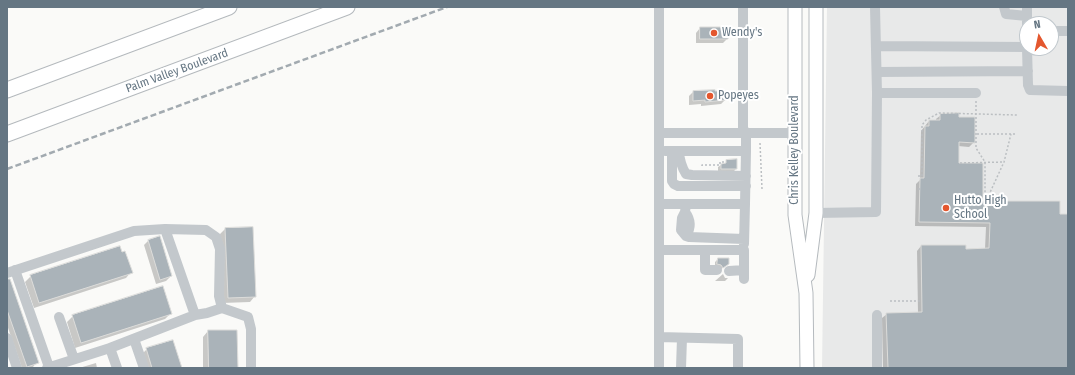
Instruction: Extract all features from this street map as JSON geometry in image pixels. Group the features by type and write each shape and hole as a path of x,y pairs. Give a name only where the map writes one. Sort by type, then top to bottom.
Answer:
{"highway":[{"path":"7,90 229,7"},
{"name":"Palm Valley Boulevard","path":"8,134 347,7"}],"main road":[{"name":"Chris Kelley Boulevard","path":"795,7 795,215 806,293 807,368"},
{"name":"Chris Kelley Boulevard","path":"806,293 816,213 816,7"}],"lane":[{"path":"659,7 659,368"},
{"path":"729,270 744,275 746,151 743,7"},
{"path":"816,213 876,212 876,7"},
{"path":"1004,7 1006,14 1027,16"},
{"path":"876,46 1019,47"},
{"path":"1027,56 1028,85 1030,90 1068,91"},
{"path":"877,72 1028,71"},
{"path":"877,93 976,93"},
{"path":"660,133 795,133"},
{"path":"660,151 677,153 746,151"},
{"path":"677,153 686,174 746,176"},
{"path":"677,153 672,181 678,186 746,186"},
{"path":"660,204 686,208 745,204"},
{"path":"686,208 682,218 681,230 686,236 744,239"},
{"path":"165,229 195,315"},
{"path":"222,308 219,296 220,249 216,237 206,230 165,229 134,231 11,271 48,368 110,348 195,315 222,308 248,317 251,329 251,368"},
{"path":"659,250 744,250"},
{"path":"705,250 705,270 718,270"},
{"path":"877,315 877,368"},
{"path":"59,318 74,359"},
{"path":"659,337 738,339 738,368"},
{"path":"7,338 17,368"},
{"path":"681,368 682,338"},
{"path":"134,339 144,368"},
{"path":"110,348 117,368"}],"path":[{"path":"976,93 976,148 985,162 986,199 1004,162 1011,134"},
{"path":"918,176 922,176 922,125 926,120 939,113 1017,115"},
{"path":"976,134 1017,134"},
{"path":"757,143 761,143 762,189"},
{"path":"960,163 1004,162"},
{"path":"890,301 922,301"}],"shaded area":[{"name":"Hutto High School","path":"827,7 1068,7 1068,368 822,368"}],"building":[{"name":"Wendy's","path":"700,27 729,27 728,39 700,39"},
{"name":"Popeyes","path":"693,91 726,91 727,100 705,102 705,100 693,101"},
{"name":"Hutto High School","path":"959,113 959,117 975,117 975,143 959,142 959,163 983,163 983,201 1060,201 1060,214 1068,214 1068,368 888,368 886,313 922,312 921,245 966,245 966,249 989,248 990,223 919,222 920,178 924,178 925,126 929,126 929,120 940,120 940,114"},
{"path":"737,159 737,169 721,169 721,164 726,163 726,160"},
{"path":"253,227 256,297 228,298 225,228"},
{"path":"160,236 172,276 160,280 148,240"},
{"path":"120,246 122,252 125,251 133,273 39,303 30,275"},
{"path":"718,258 729,258 729,264 723,268 721,265 717,264"},
{"path":"7,279 10,279 39,363 27,367 7,310"},
{"path":"163,286 172,314 81,343 72,315"},
{"path":"208,330 237,330 238,368 209,368"},
{"path":"173,340 182,368 152,368 146,348"}],"railway":[{"path":"7,169 447,7"}],"place":[{"name":"Wendy's","path":"714,33"},
{"name":"Popeyes","path":"710,96"},
{"name":"Hutto High School","path":"946,208"}]}
